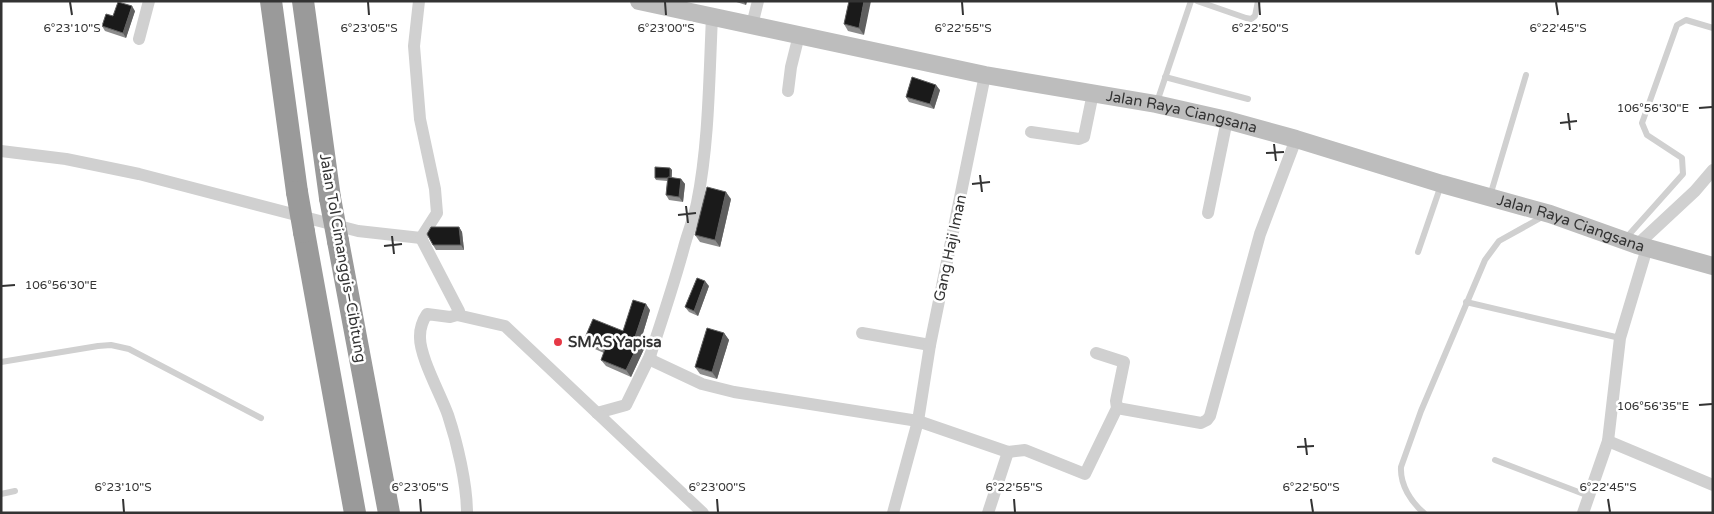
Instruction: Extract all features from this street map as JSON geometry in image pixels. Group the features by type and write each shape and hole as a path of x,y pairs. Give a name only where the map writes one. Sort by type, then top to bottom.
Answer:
{"highway":[{"path":"272,1 297,192 355,513"},
{"name":"Jalan Tol Cimanggis–Cibitung","path":"304,1 330,198 389,513"}],"main road":[{"name":"Jalan Raya Ciangsana","path":"639,1 986,75 1156,104 1227,120 1550,214 1636,244 1713,266"}],"street":[{"path":"139,39 149,1"},
{"path":"419,1 414,46 420,118 435,189 437,213 420,238"},
{"path":"752,25 758,1"},
{"path":"597,413 626,405 650,356 680,264 696,206 701,179 712,17"},
{"path":"788,91 798,35"},
{"name":"Gang Haji Iman","path":"894,513 918,421 930,345 986,75"},
{"path":"1031,132 1079,139 1084,137 1093,93"},
{"path":"1208,213 1227,120"},
{"path":"1117,408 1201,423 1210,416 1260,234 1296,139"},
{"path":"1,151 66,159 139,174 358,231 420,238"},
{"path":"1583,513 1608,441 1620,338 1636,244 1695,191 1713,170"},
{"path":"420,238 459,311 457,315"},
{"path":"467,513 467,500 460,460 450,425 423,352 420,336 427,314 450,317 457,315 506,326 703,513"},
{"path":"862,333 930,345"},
{"path":"650,356 652,361 702,384 734,392 918,421 1008,452 1025,450 1085,474 1117,408 1116,401 1124,362 1096,353"},
{"path":"1608,441 1713,485"},
{"path":"988,513 1008,452"}],"lane":[{"path":"1156,104 1191,1"},
{"path":"1197,1 1246,18 1251,18 1256,16 1258,1"},
{"path":"1636,244 1683,174 1682,158 1647,135 1642,123 1677,25 1686,20 1713,28"},
{"path":"1490,197 1526,75"},
{"path":"1165,77 1248,99"},
{"path":"1418,252 1442,184"},
{"path":"1424,513 1415,505 1406,489 1401,476 1401,468 1421,411 1466,302 1485,260 1499,241 1550,214"},
{"path":"1466,302 1620,338"},
{"path":"1,362 98,346 120,346 261,418"},
{"path":"1495,460 1590,496"},
{"path":"1,494 14,491"}],"building":[{"path":"849,1 864,1 859,28 844,24"},
{"path":"118,2 132,6 123,33 102,26 106,14 113,16"},
{"path":"912,77 936,85 930,104 906,97"},
{"path":"655,167 670,168 670,178 655,178"},
{"path":"668,177 681,179 679,197 666,195"},
{"path":"707,187 726,192 715,240 695,235"},
{"path":"431,227 459,227 461,245 433,245 427,234"},
{"path":"697,278 705,281 694,311 685,307"},
{"path":"633,300 646,304 634,340 639,343 626,370 601,360 605,349 584,340 593,319 623,331"},
{"path":"707,328 724,333 712,372 695,367"}],"place":[{"name":"SMAS Yapisa","path":"558,342"}]}
